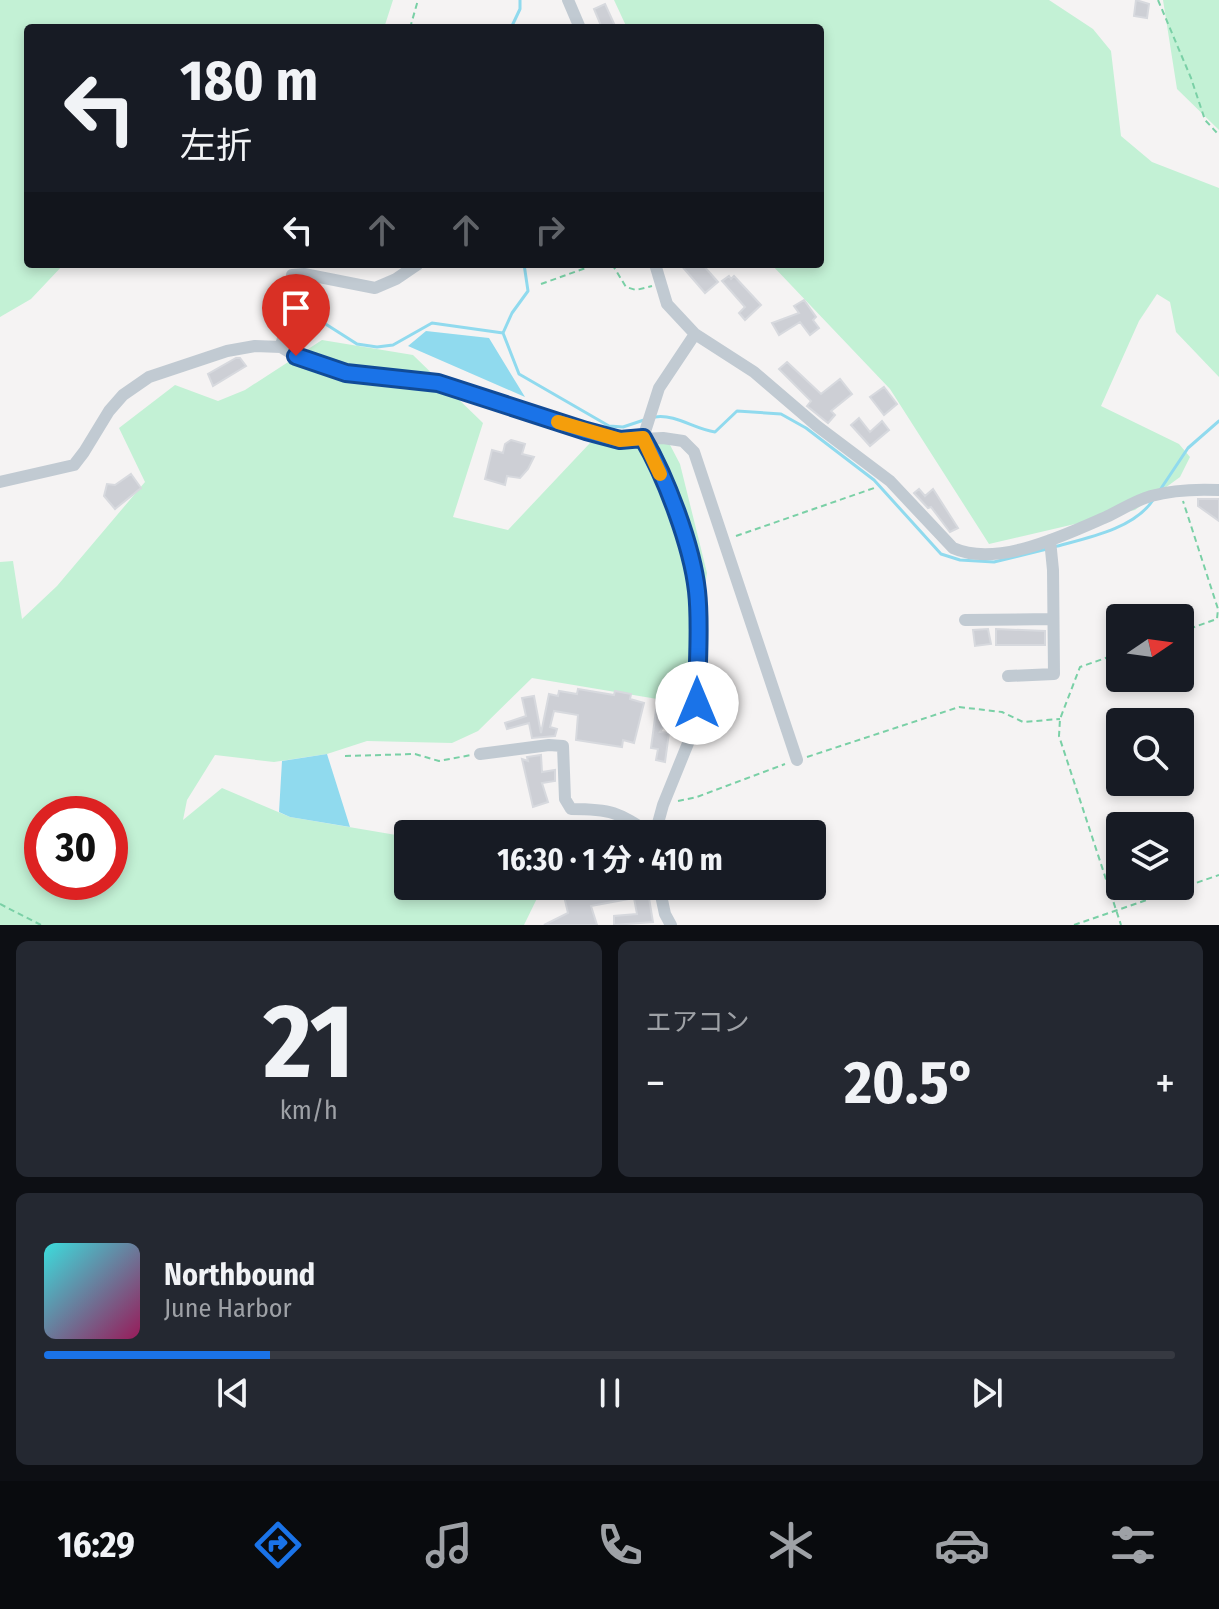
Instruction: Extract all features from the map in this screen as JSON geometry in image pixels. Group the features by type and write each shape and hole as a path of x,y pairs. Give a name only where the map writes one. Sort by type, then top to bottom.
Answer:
{"street":[{"path":"568,0 578,24"},
{"path":"281,347 291,301 292,275 304,274 375,288 412,268"},
{"path":"656,268 667,304 695,334 754,372 817,426 890,481 953,548 962,552 998,554 1051,547 1150,496 1219,490"},
{"path":"658,820 695,726 697,591 690,553 653,454 643,438 659,388 695,334"},
{"path":"0,482 74,465 109,411 123,395 149,377 227,351 255,346 281,347 296,356 346,373 438,383 620,440 683,441 694,452 797,760"},
{"path":"1008,676 1054,674 1051,547"},
{"path":"965,620 1053,619"},
{"path":"480,754 563,746 565,799 571,809 604,809 630,820"},
{"path":"662,900 671,925"}],"path":[{"path":"411,24 418,0"},
{"path":"1158,0 1205,120 1219,135"},
{"path":"541,284 586,268"},
{"path":"614,268 626,287 636,290 661,283"},
{"path":"724,541 876,488"},
{"path":"1180,491 1218,609 1217,619 1194,627"},
{"path":"1106,658 1080,667 1060,719 1059,736 1121,925"},
{"path":"665,800 697,797 797,760 959,707 1002,712 1023,722 1060,719"},
{"path":"345,756 415,754 439,761 480,754"},
{"path":"1074,925 1219,875"},
{"path":"0,904 41,925"}],"green space":[{"path":"0,0 393,0 385,24 24,24 24,268 60,268 31,299 0,317"},
{"path":"614,0 1049,0 1093,29 1111,51 1121,136 1152,162 1219,188 1219,377 1176,332 1170,302 1157,294 1139,321 1101,406 1179,444 1190,457 1180,477 1135,510 989,544 890,389 775,268 824,268 824,24 625,24"},
{"path":"1163,0 1219,0 1219,130 1177,89"},
{"path":"322,340 413,355 483,423 453,517 508,530 590,443 669,443 680,464 707,573 687,704 532,678 478,731 452,743 367,741 327,754 274,762 215,755 187,800 183,820 222,788 290,817 394,835 394,900 536,900 524,925 0,925 0,562 13,561 22,619 57,586 145,482 119,428 175,385 218,401 245,390"}],"water":[{"path":"426,331 489,338 525,397 408,346"},
{"path":"327,754 350,827 290,817 279,812 282,761"}],"building":[{"path":"1136,0 1149,4 1147,18 1134,16"},
{"path":"605,4 614,24 600,24 594,9"},
{"path":"683,268 706,268 718,282 705,293"},
{"path":"729,276 731,279 734,276 761,305 745,320 739,313 745,307 722,281"},
{"path":"804,300 816,317 813,320 819,328 810,335 800,322 779,335 772,323 799,313 794,306"},
{"path":"240,358 246,366 213,386 208,374"},
{"path":"787,362 821,394 840,379 852,394 831,411 835,415 828,423 807,406 811,401 779,369"},
{"path":"884,387 897,404 884,415 870,397"},
{"path":"859,418 870,432 882,421 889,430 870,446 851,425"},
{"path":"511,440 525,444 522,454 534,457 528,469 520,478 507,476 505,485 485,479 492,450 503,453 505,444"},
{"path":"131,474 141,488 115,509 104,496 107,484 115,485"},
{"path":"919,489 925,496 933,489 958,528 950,532 931,507 928,508 914,493"},
{"path":"1198,499 1219,499 1219,521 1198,506"},
{"path":"988,629 991,644 975,646 973,630"},
{"path":"996,629 1045,631 1045,645 996,645"},
{"path":"578,689 614,695 615,691 631,694 630,699 644,703 634,743 623,740 622,747 576,740 578,715 554,711 550,727 557,729 555,736 532,738 529,723 507,729 505,723 526,716 522,698 534,696 541,733 549,694 558,696 559,691 577,694"},
{"path":"656,710 669,717 660,732 669,733 665,762 656,760 658,749 651,748"},
{"path":"541,755 542,772 555,770 555,781 542,783 548,802 533,807 522,759 528,761 527,757"},
{"path":"565,900 623,900 591,906 597,925 544,925 568,913"},
{"path":"634,900 649,900 653,922 614,925 614,916 637,914"}],"waterway":[{"path":"513,24 520,9 520,0"},
{"path":"525,268 528,291 512,313 503,333 519,374 609,426 623,427 644,420"},
{"path":"300,333 324,323 357,344 377,347 393,345 432,323 503,333"},
{"path":"655,417 670,418 715,432 737,411 781,414 806,428 874,480 941,554 960,560 994,562 1047,549"},
{"path":"1160,490 1188,448 1219,421"},
{"path":"1054,547 1122,525 1145,510 1153,500"}],"slow traffic":[{"path":"558,422 620,440 643,438 660,474"}],"route":[{"path":"296,356 346,373 438,383 462,389 620,440 643,438 653,454 690,553 697,591 697,703"}]}
